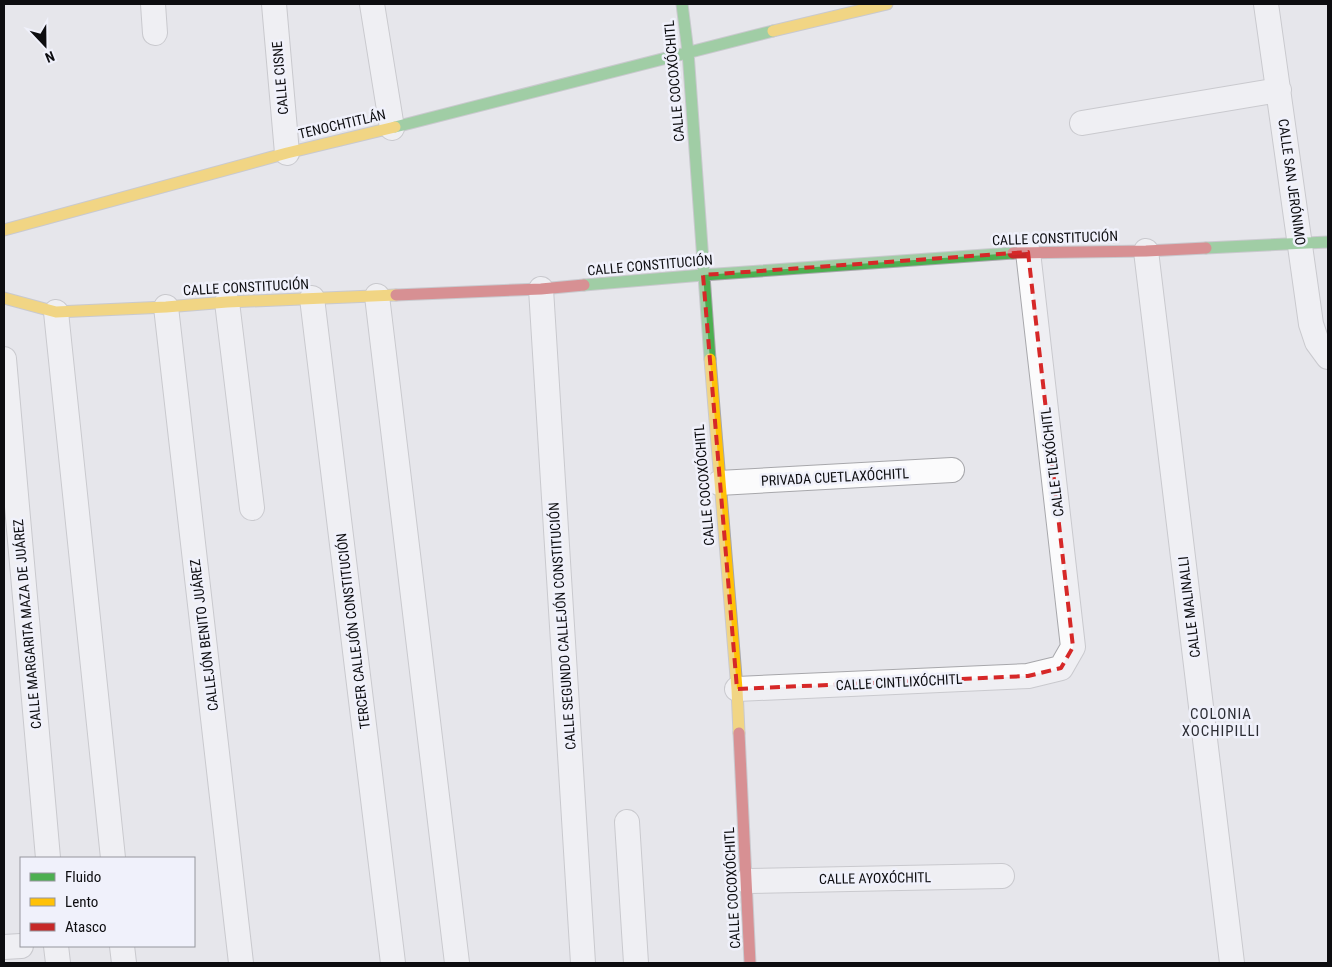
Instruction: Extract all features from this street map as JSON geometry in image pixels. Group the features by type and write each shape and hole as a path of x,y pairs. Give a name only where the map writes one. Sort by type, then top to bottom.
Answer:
{"street":[{"path":"153,4 155,33"},
{"name":"CALLE CISNE","path":"274,4 287,153"},
{"path":"372,4 392,128"},
{"name":"CALLE COCOXÓCHITL","path":"682,4 688,52 703,275 737,689 750,963"},
{"name":"TENOCHTITLÁN","path":"4,230 287,153 887,4"},
{"name":"CALLE SAN JERÓNIMO","path":"1266,4 1311,324 1317,342 1328,357"},
{"path":"1082,123 1279,90"},
{"name":"CALLE CONSTITUCIÓN","path":"4,298 56,312 312,298 541,289 703,275 1028,252 1146,251 1328,242"},
{"name":"CALLE MALINALLI","path":"1146,251 1232,963"},
{"name":"CALLE TLEXÓCHITL","path":"1028,252 1073,647 1061,668"},
{"name":"CALLE SEGUNDO CALLEJÓN CONSTITUCIÓN","path":"541,289 583,963"},
{"path":"377,296 457,963"},
{"name":"TERCER CALLEJÓN CONSTITUCIÓN","path":"312,298 393,963"},
{"path":"228,302 252,508"},
{"name":"CALLEJÓN BENITO JUÁREZ","path":"166,307 241,963"},
{"path":"56,312 113,857"},
{"name":"CALLE MARGARITA MAZA DE JUÁREZ","path":"4,359 48,857"},
{"name":"PRIVADA CUETLAXÓCHITL","path":"719,483 952,470"},
{"name":"CALLE CINTLIXÓCHITL","path":"737,689 1028,676 1061,668"},
{"path":"627,822 636,963"},
{"name":"CALLE AYOXÓCHITL","path":"747,881 1002,876"},
{"path":"4,947 20,946"},
{"path":"56,947 58,963"},
{"path":"122,947 124,963"}],"highlighted area":[{"path":"1028,252 1073,647 1061,668 1028,676 737,689 703,275"}],"traffic: fast":[{"path":"682,4 688,52 710,359"},
{"path":"395,127 773,31"},
{"path":"1206,248 1328,242"},
{"path":"584,285 1013,253"}],"traffic: slow":[{"path":"773,31 887,4"},
{"path":"4,230 287,153 395,127"},
{"path":"4,298 56,312 396,295"},
{"path":"710,359 739,733"}],"traffic: jam":[{"path":"1013,253 1206,248"},
{"path":"396,295 541,289 584,285"},
{"path":"739,733 750,963"}],"district":[{"name":"COLONIA XOCHIPILLI","path":"1221,722"}]}
